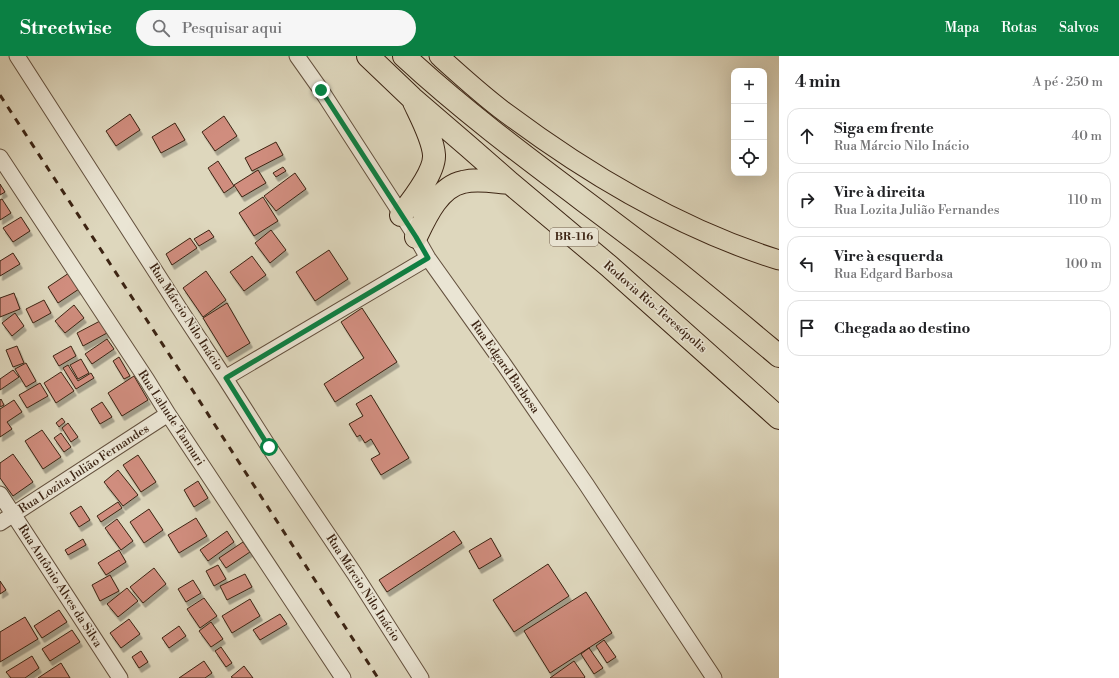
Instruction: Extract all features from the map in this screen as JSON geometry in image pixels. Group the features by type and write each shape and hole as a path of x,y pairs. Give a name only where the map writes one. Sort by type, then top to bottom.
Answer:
{"highway":[{"name":"Rodovia Rio-Teresópolis","path":"368,56 412,98 510,183 610,266 779,418"},
{"name":"BR-116","path":"404,56 430,81 503,139 668,264 779,356"},
{"path":"402,215 431,170 434,156 430,138 412,98"},
{"path":"416,237 434,204 442,194 454,185 463,181 474,180 510,183"}],"main road":[{"path":"439,56 505,112 619,189 695,228 741,247 779,260"}],"street":[{"name":"Rua Márcio Nilo Inácio","path":"17,56 179,308 226,378 269,447 354,573 421,678"},
{"name":"Rua Edgard Barbosa","path":"297,56 321,90 428,258 505,366 586,484 714,678"},
{"name":"Rua Lahude Tannuri","path":"0,157 343,678"},
{"path":"226,378 428,258"},
{"name":"Rua Lozita Julião Fernandes","path":"0,523 168,414"},
{"name":"Rua Antônio Alves da Silva","path":"0,494 120,678"}],"building":[{"path":"130,114 140,130 116,146 106,131"},
{"path":"224,116 237,136 215,151 202,132"},
{"path":"175,123 185,140 161,153 152,137"},
{"path":"276,142 283,155 252,171 245,158"},
{"path":"218,161 234,186 224,193 208,168"},
{"path":"283,167 286,171 276,177 273,173"},
{"path":"258,170 266,183 242,197 234,185"},
{"path":"295,173 306,189 276,211 264,196"},
{"path":"0,184 5,192 0,195"},
{"path":"263,197 278,221 254,236 239,213"},
{"path":"2,199 11,213 0,220 0,200"},
{"path":"21,217 30,231 13,242 3,228"},
{"path":"209,230 214,237 199,246 194,239"},
{"path":"271,230 286,250 270,263 255,243"},
{"path":"190,238 197,248 172,265 166,254"},
{"path":"329,250 348,279 315,301 296,272"},
{"path":"13,253 20,264 0,276 0,261"},
{"path":"252,256 266,275 244,291 230,272"},
{"path":"206,271 226,300 203,317 183,288"},
{"path":"69,273 79,289 58,303 48,287"},
{"path":"14,293 20,309 0,317 0,298"},
{"path":"44,300 51,313 33,323 26,309"},
{"path":"227,303 250,343 227,357 203,318"},
{"path":"74,305 84,318 65,333 55,321"},
{"path":"362,308 397,362 335,402 324,384 364,358 341,322"},
{"path":"15,313 24,326 12,336 2,323"},
{"path":"100,321 107,333 83,346 77,333"},
{"path":"107,339 114,349 92,364 85,354"},
{"path":"17,346 24,363 13,367 6,350"},
{"path":"71,346 76,356 59,366 53,356"},
{"path":"119,357 130,376 124,379 113,361"},
{"path":"81,359 89,373 78,379 70,365"},
{"path":"26,363 36,381 26,387 15,369"},
{"path":"68,365 78,381 91,373 94,378 76,389 63,368"},
{"path":"13,370 19,377 0,390 0,379"},
{"path":"61,372 74,391 56,403 44,383"},
{"path":"134,376 148,400 122,416 108,393"},
{"path":"40,383 48,396 27,408 19,395"},
{"path":"371,395 409,458 381,475 371,459 380,454 371,439 365,443 360,435 357,437 349,424 363,416 356,404"},
{"path":"1,399 4,405 0,407 0,400"},
{"path":"14,400 22,412 7,422 12,429 0,437 0,409"},
{"path":"102,402 112,417 100,424 91,409"},
{"path":"62,418 65,422 59,427 56,423"},
{"path":"68,423 78,437 71,442 62,428"},
{"path":"42,430 61,457 43,469 25,441"},
{"path":"61,433 71,447 64,452 54,438"},
{"path":"13,454 33,482 13,496 0,478 0,463"},
{"path":"138,455 156,482 141,492 123,465"},
{"path":"118,470 138,495 123,506 104,482"},
{"path":"198,481 208,498 194,507 184,490"},
{"path":"118,502 122,508 101,522 97,516"},
{"path":"81,506 90,520 79,527 70,513"},
{"path":"149,509 163,530 144,543 130,522"},
{"path":"196,518 207,536 179,553 168,535"},
{"path":"117,519 133,541 121,550 105,528"},
{"path":"227,531 234,542 208,561 200,550"},
{"path":"454,531 462,543 387,592 379,580"},
{"path":"491,538 501,556 479,569 469,551"},
{"path":"83,539 86,545 68,555 65,550"},
{"path":"243,542 250,552 226,568 219,558"},
{"path":"119,550 126,562 106,575 98,563"},
{"path":"548,564 569,596 514,632 493,600"},
{"path":"218,565 226,579 214,586 206,571"},
{"path":"154,568 166,584 143,603 130,587"},
{"path":"245,574 252,587 227,600 220,586"},
{"path":"110,575 119,591 100,601 92,585"},
{"path":"193,580 201,593 186,602 178,589"},
{"path":"0,581 6,590 0,594"},
{"path":"127,588 138,601 118,617 107,604"},
{"path":"586,592 612,633 550,673 524,631"},
{"path":"204,598 217,616 200,628 187,609"},
{"path":"250,599 260,616 232,633 222,616"},
{"path":"59,610 67,622 42,638 34,626"},
{"path":"280,614 287,624 260,640 253,630"},
{"path":"25,617 38,639 0,662 0,632"},
{"path":"129,619 140,634 121,648 110,633"},
{"path":"211,622 223,639 211,647 199,631"},
{"path":"179,626 186,636 169,648 162,638"},
{"path":"72,630 80,642 50,661 42,649"},
{"path":"604,640 616,657 607,663 596,646"},
{"path":"221,647 232,663 226,667 215,651"},
{"path":"589,648 603,668 594,674 581,654"},
{"path":"141,651 148,662 139,668 132,657"},
{"path":"32,656 39,668 25,678 11,678 6,672"},
{"path":"204,661 212,673 205,678 179,678"},
{"path":"574,661 585,677 584,678 550,678"},
{"path":"61,663 70,678 38,678"},
{"path":"244,666 253,678 231,677"}],"railway":[{"path":"0,95 378,678"}],"route":[{"path":"269,447 226,378 428,258 321,90"}]}
